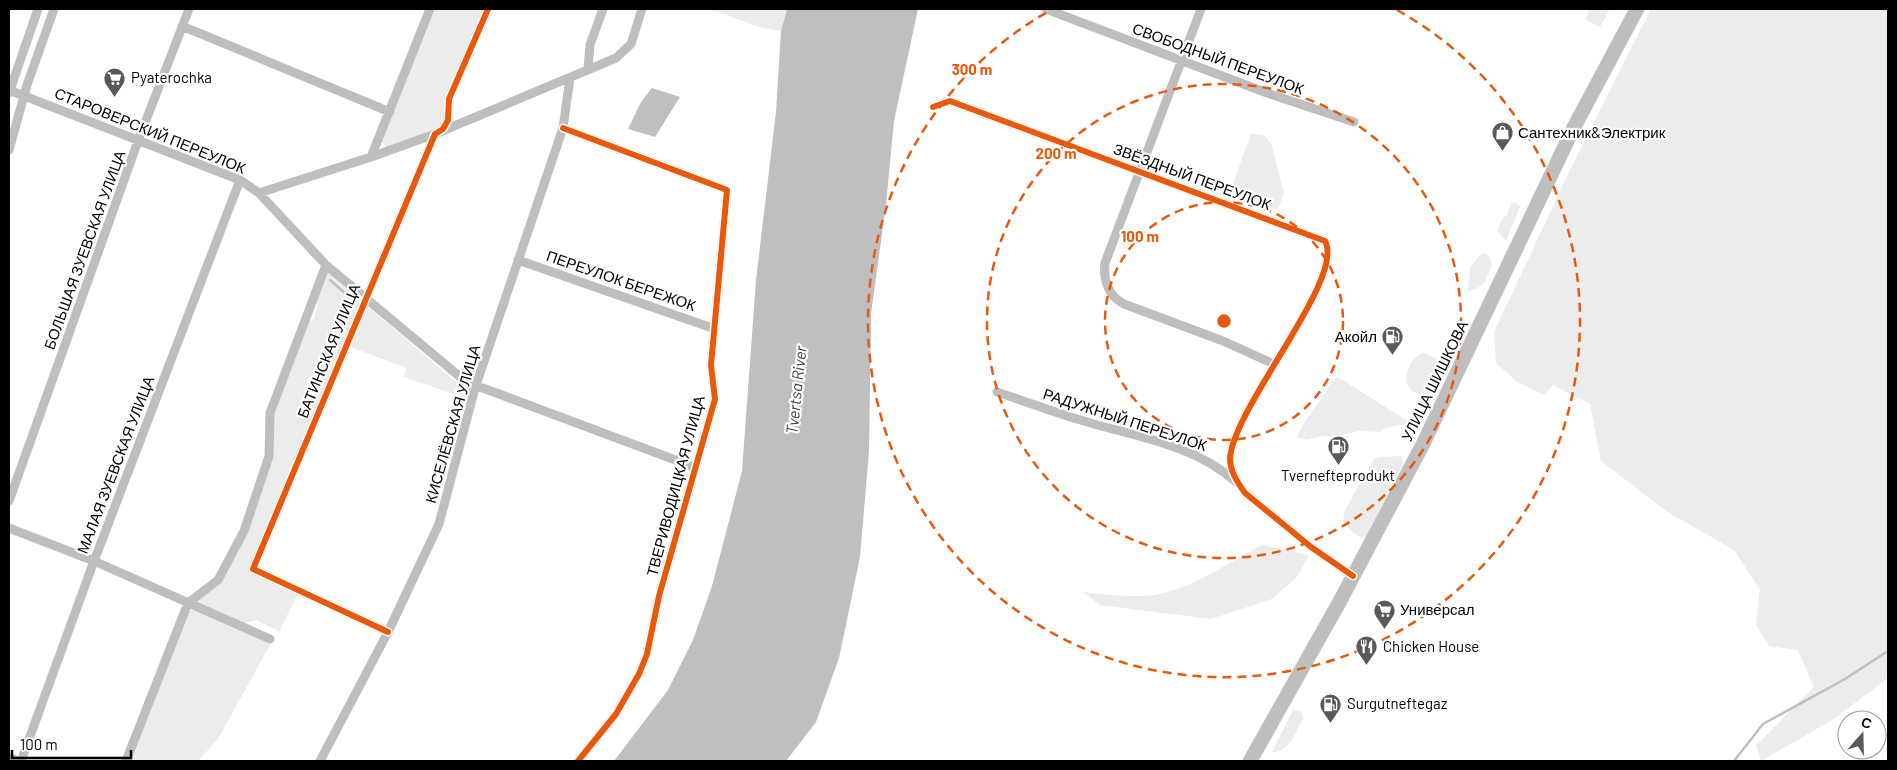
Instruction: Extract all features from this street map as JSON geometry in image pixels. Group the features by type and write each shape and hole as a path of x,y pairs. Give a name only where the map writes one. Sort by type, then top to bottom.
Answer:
{"main road":[{"name":"УЛИЦА ШИШКОВА","path":"1250,761 1354,576 1439,412 1572,129 1637,9"}],"street":[{"path":"9,150 28,85 54,9"},
{"name":"БОЛЬШАЯ ЗУЕВСКАЯ УЛИЦА","path":"9,501 138,141 189,9"},
{"path":"372,157 430,9"},
{"name":"БАТИНСКАЯ УЛИЦА","path":"388,632 253,569 364,298 435,134 443,129 448,120 449,100 488,9"},
{"path":"588,68 590,45 603,9"},
{"path":"258,192 372,157 435,134 570,78 588,68 616,58 631,44 642,9"},
{"name":"СВОБОДНЫЙ ПЕРЕУЛОК","path":"1046,9 1182,61 1354,122"},
{"path":"1202,9 1105,263 1104,275 1113,296 1124,304 1231,344 1274,364 1250,404 1233,444 1230,460 1232,471 1239,484"},
{"path":"182,26 390,112"},
{"name":"КИСЕЛЁВСКАЯ УЛИЦА","path":"320,761 388,632 438,524 475,388 563,128 570,78"},
{"name":"СТАРОВЕРСКИЙ ПЕРЕУЛОК","path":"12,91 240,180 258,192 326,265 475,388"},
{"name":"ЗВЁЗДНЫЙ ПЕРЕУЛОК","path":"933,107 950,101 1061,144 1322,238 1327,244 1328,261 1314,298 1274,364"},
{"name":"ТВЕРИВОДИЦКАЯ УЛИЦА","path":"563,128 727,190 711,365 715,399 694,467 659,596 646,654 639,674 616,714 578,761"},
{"name":"МАЛАЯ ЗУЕВСКАЯ УЛИЦА","path":"20,761 94,561 240,180"},
{"name":"ПЕРЕУЛОК БЕРЕЖОК","path":"518,260 715,329"},
{"path":"126,761 188,603 218,580 244,531 269,456 270,413 326,265"},
{"path":"475,388 483,388 694,467"},
{"name":"РАДУЖНЫЙ ПЕРЕУЛОК","path":"997,392 1075,419 1182,450 1218,467 1239,484 1266,512 1311,547 1354,576"},
{"path":"9,528 94,561 270,638"},
{"path":"9,757 20,761"}],"shaded area":[{"path":"435,9 484,9 444,121 439,129 386,147 382,141 384,135"},
{"path":"709,9 787,9 781,31 762,28"},
{"path":"1589,9 1610,9 1600,27 1586,20"},
{"path":"1651,9 1884,9 1888,11 1888,678 1846,710 1837,710 1837,717 1834,719 1761,761 1756,745 1814,687 1798,650 1769,646 1756,625 1760,590 1734,550 1666,511 1601,461 1590,404 1553,385 1544,395 1516,381 1496,363 1494,332 1570,170"},
{"path":"1251,134 1263,135 1271,143 1284,193 1278,210 1230,192"},
{"path":"1515,202 1520,207 1506,241 1497,231 1503,217 1507,215 1511,204"},
{"path":"1482,253 1489,255 1492,266 1483,285 1469,292 1470,267"},
{"path":"326,270 359,299 359,306 250,569 296,590 297,595 279,632 257,620 243,623 195,602 220,581 271,456 273,412 309,321 313,321 318,305 316,302"},
{"path":"366,305 468,392 469,399 404,377 406,368 348,346"},
{"path":"1423,353 1451,365 1434,401 1412,391 1406,382 1410,364"},
{"path":"1336,378 1341,379 1411,423 1385,428 1380,432 1358,431 1335,437 1321,436 1307,440 1297,437 1331,382"},
{"path":"1402,456 1403,463 1366,536 1362,538 1353,533 1343,521 1345,510 1374,459"},
{"path":"1262,545 1309,555 1297,577 1272,599 1211,619 1100,605 1083,592 1134,596 1164,593 1190,584"},
{"path":"194,607 248,630 271,643 218,739 198,761 128,761 188,613"},
{"path":"1293,710 1301,711 1303,718 1295,735 1283,749 1272,752"}],"water":[{"name":"Tvertsa River","path":"787,9 918,9 894,121 886,205 871,314 869,451 860,557 839,658 816,722 786,761 614,761 668,690 693,640 712,586 742,471 756,280 776,112 781,31"},
{"path":"652,88 680,97 655,137 628,129 641,102"}],"waterway":[{"path":"9,93 38,9"},
{"path":"330,280 354,301"},
{"path":"1734,761 1763,724 1845,679 1888,651"}],"cycle path":[{"path":"388,632 253,569 435,134 443,129 448,120 449,99 488,9"},
{"path":"933,107 950,101 1325,241 1327,259 1320,283 1249,407 1236,435 1230,463 1235,477 1245,493 1311,547 1353,576"},
{"path":"563,128 727,190 711,365 715,399 659,596 647,654 639,674 616,714 578,761"}],"place":[{"name":"Pyaterochka","path":"115,97"},
{"name":"Сантехник&Электрик","path":"1502,152"},
{"name":"Акойл","path":"1393,356"},
{"name":"Tvernefteprodukt","path":"1338,466"},
{"name":"Универсал","path":"1384,629"},
{"name":"Chicken House","path":"1367,666"},
{"name":"Surgutneftegaz","path":"1331,723"}]}
